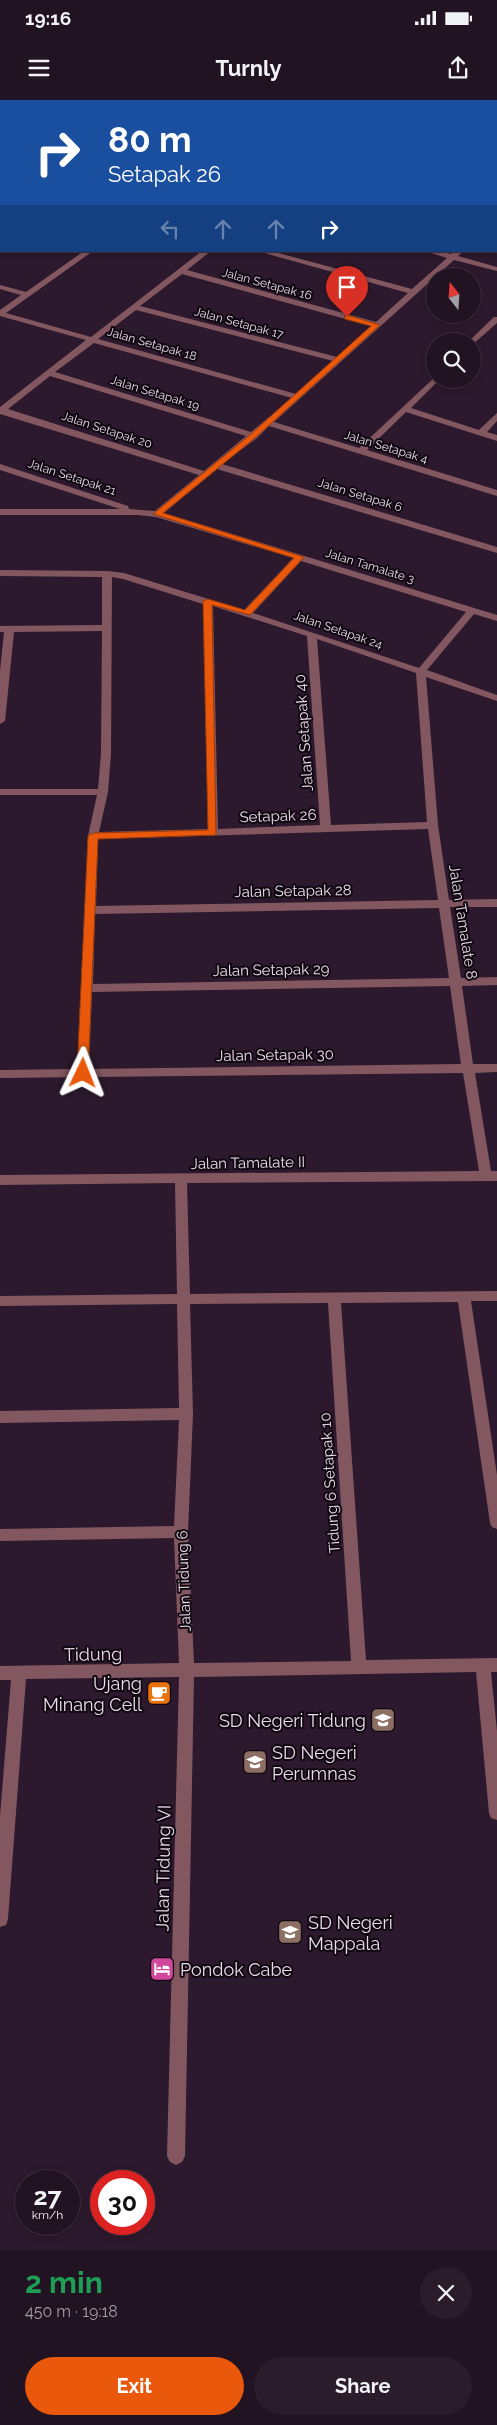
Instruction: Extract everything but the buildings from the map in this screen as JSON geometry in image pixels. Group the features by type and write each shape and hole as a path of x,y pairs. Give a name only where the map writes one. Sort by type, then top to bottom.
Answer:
{"street":[{"path":"0,314 88,252"},
{"path":"1,410 90,339 206,252"},
{"path":"264,252 415,292"},
{"path":"438,252 456,254 497,269"},
{"path":"157,514 215,465 254,436 456,254"},
{"name":"Jalan Setapak 16","path":"181,271 377,325"},
{"path":"0,287 29,295"},
{"name":"Jalan Setapak 17","path":"134,307 339,360"},
{"name":"Jalan Setapak 18","path":"0,314 298,397"},
{"path":"481,334 497,319"},
{"name":"Jalan Setapak 19","path":"48,373 254,436"},
{"path":"360,452 427,388"},
{"path":"405,409 497,438"},
{"name":"Jalan Setapak 20","path":"1,410 204,474"},
{"path":"481,433 497,416"},
{"name":"Jalan Setapak 4","path":"268,423 497,493"},
{"name":"Jalan Setapak 6","path":"215,465 497,550"},
{"name":"Jalan Setapak 21","path":"0,467 137,512"},
{"name":"Jalan Tamalate 3","path":"0,512 137,512 157,514 497,618"},
{"path":"247,613 300,557"},
{"name":"Jalan Setapak 24","path":"0,573 107,574 124,576 312,634 497,698"},
{"path":"83,1073 93,836 103,792 107,705 107,574"},
{"path":"208,601 212,833"},
{"path":"421,671 472,611"},
{"path":"0,721 5,629 107,628"},
{"name":"Jalan Setapak 40","path":"312,634 326,829"},
{"name":"Jalan Tamalate 8","path":"421,671 433,825 468,1069 492,1176"},
{"path":"0,792 103,792"},
{"name":"Setapak 26","path":"93,836 433,825"},
{"name":"Jalan Setapak 28","path":"89,910 497,903"},
{"name":"Jalan Setapak 29","path":"86,988 497,981"},
{"name":"Jalan Setapak 30","path":"0,1074 497,1068"},
{"name":"Jalan Tamalate II","path":"0,1180 492,1176"},
{"name":"Jalan Tidung 6","path":"181,1180 182,1299 186,1414 181,1532 187,1671"},
{"path":"0,1301 497,1296"},
{"path":"464,1297 497,1523"},
{"name":"Tidung 6 Setapak 10","path":"334,1298 359,1666"},
{"path":"0,1418 186,1414"},
{"path":"0,1535 181,1532"},
{"path":"187,1671 359,1666 490,1665 497,1813"},
{"name":"Tidung","path":"0,1673 187,1671"},
{"name":"Jalan Tidung VI","path":"176,2156 187,1671"},
{"path":"0,1919 19,1673"}],"place":[{"name":"Ujang Minang Cell","path":"159,1693"},
{"name":"SD Negeri Tidung","path":"383,1720"},
{"name":"SD Negeri Perumnas","path":"255,1762"},
{"name":"SD Negeri Mappala","path":"290,1932"},
{"name":"Pondok Cabe","path":"162,1969"}],"route":[{"path":"83,1073 93,836 212,833 208,601 247,613 300,557 157,514 215,465 254,436 377,325 347,317"}]}
